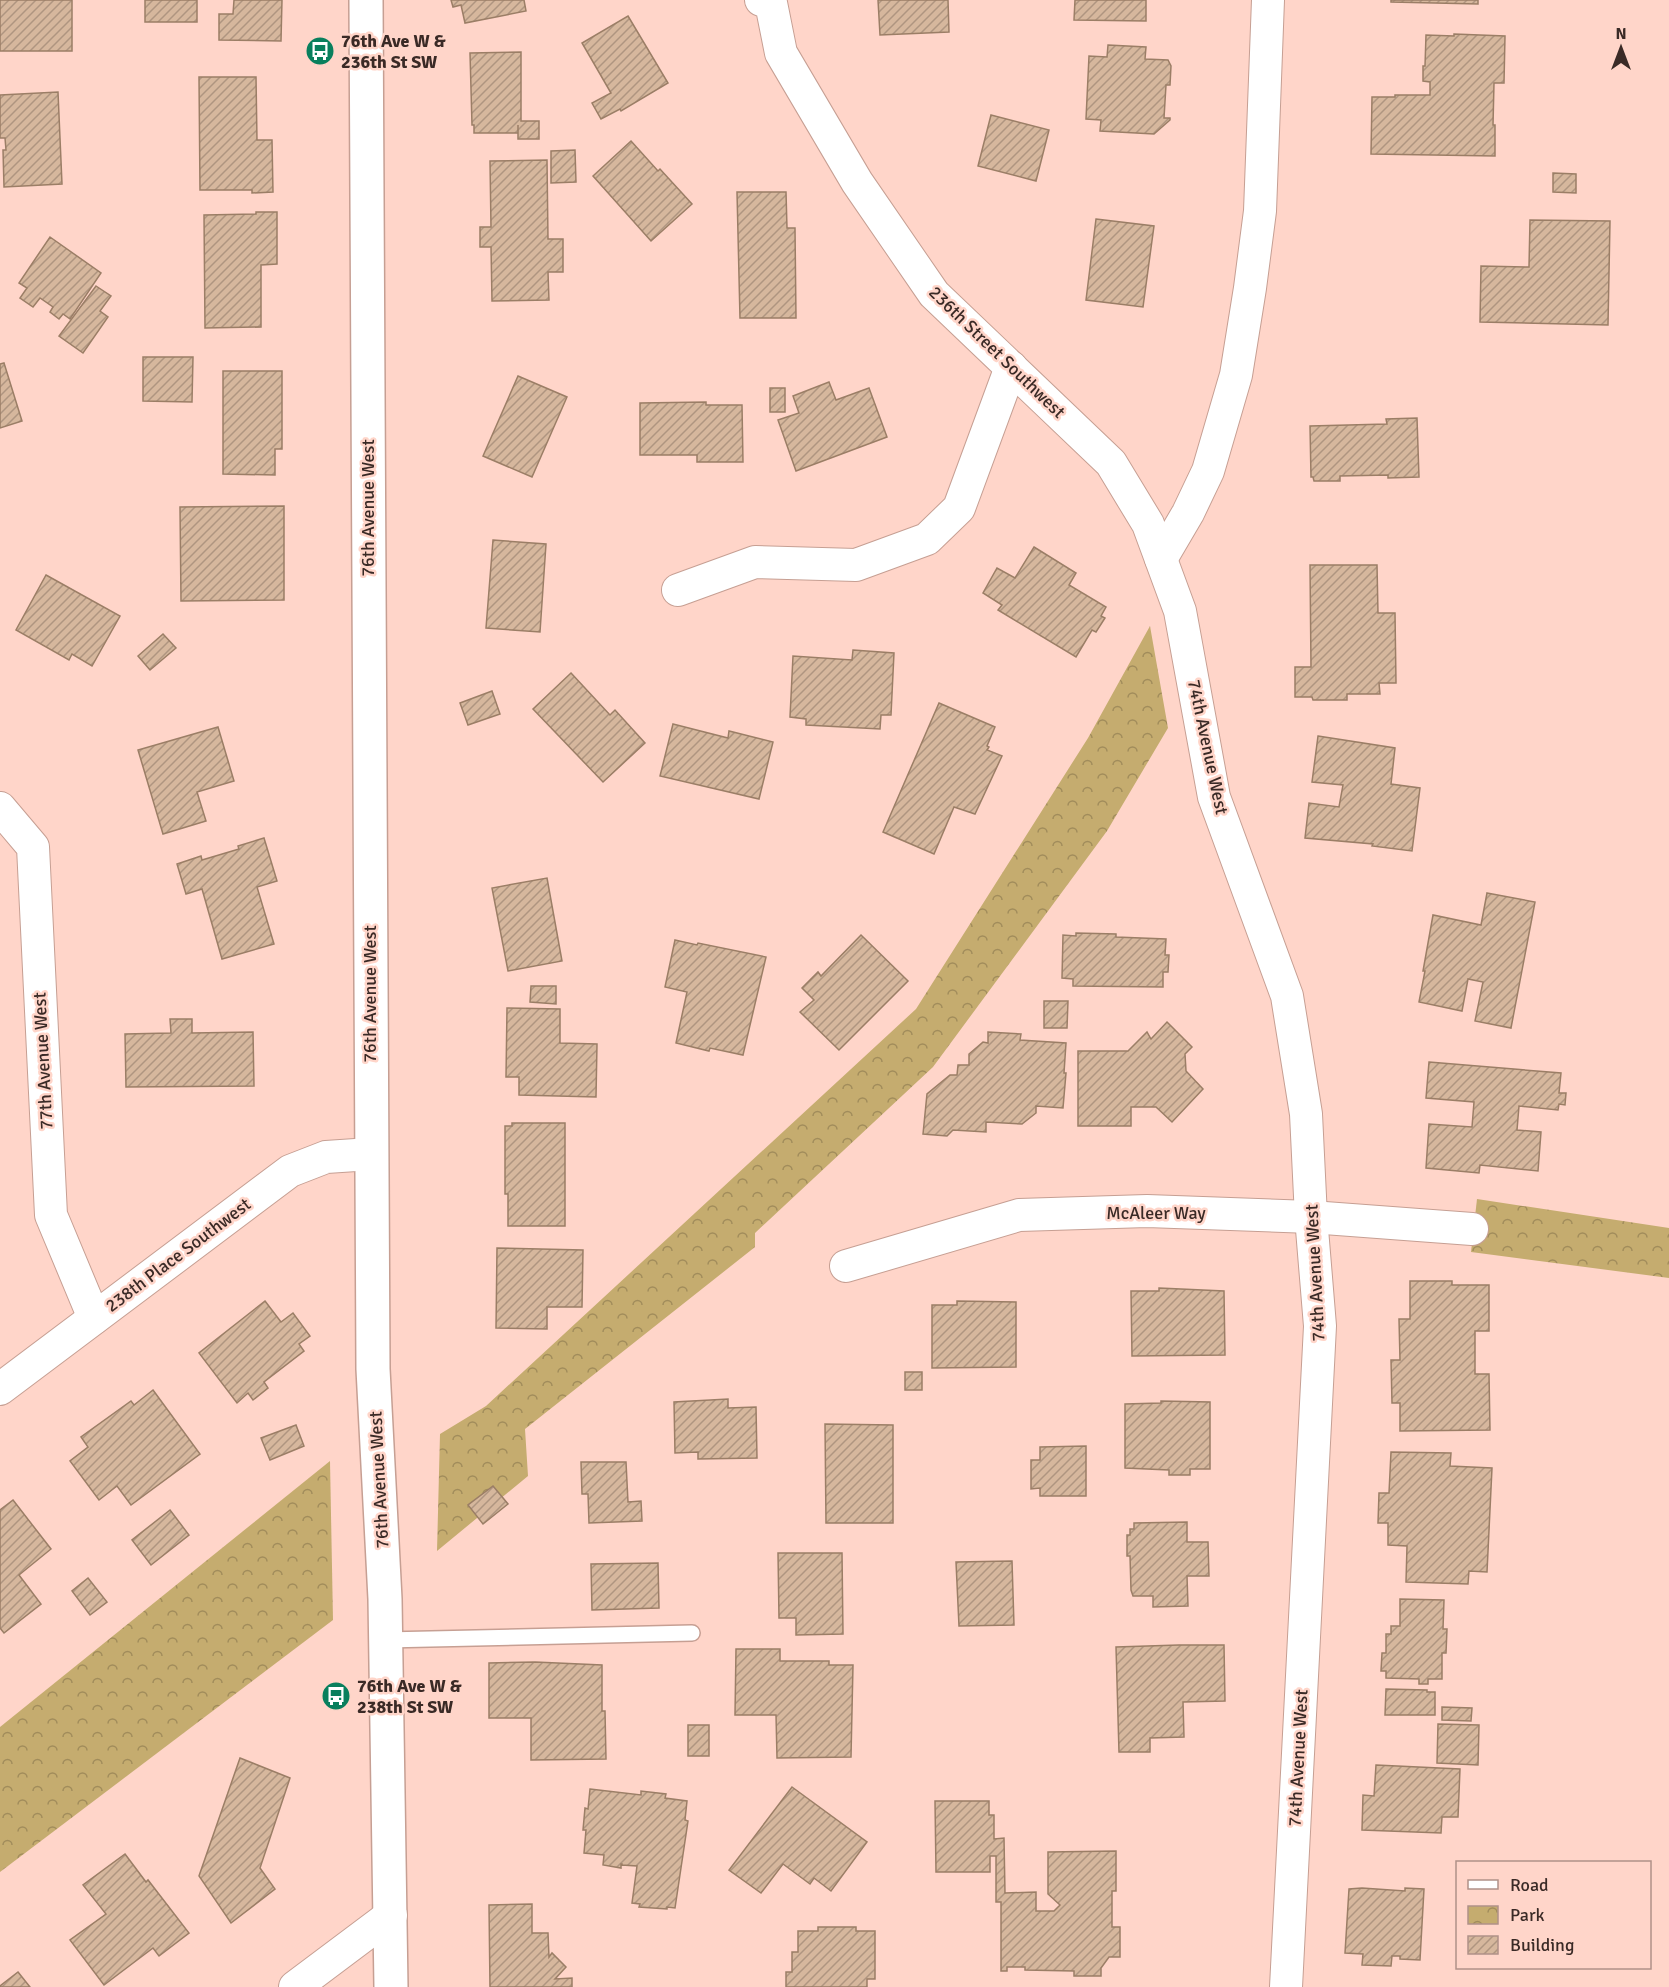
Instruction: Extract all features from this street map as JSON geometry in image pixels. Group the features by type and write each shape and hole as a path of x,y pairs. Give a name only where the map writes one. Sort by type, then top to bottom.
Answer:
{"street":[{"name":"76th Avenue West","path":"366,0 373,1369 385,1640 391,1987"},
{"path":"1161,559 1188,513 1208,471 1236,375 1260,211 1268,0"},
{"name":"236th Street Southwest","path":"768,1 782,53 857,182 934,294 1111,463 1148,524 1180,611"},
{"path":"678,590 755,562 856,565 927,539 958,508 1011,367"},
{"name":"74th Avenue West","path":"1180,611 1214,796 1287,996 1306,1114 1320,1326 1286,1987"},
{"name":"77th Avenue West","path":"0,808 33,848 51,1215 94,1318"},
{"name":"238th Place Southwest","path":"0,1389 290,1171 326,1157 371,1155"},
{"name":"McAleer Way","path":"846,1266 1019,1215 1147,1211 1311,1217 1472,1229"},
{"path":"295,1987 391,1915"}],"lane":[{"path":"385,1640 692,1633"}],"green space":[{"path":"1150,626 1168,728 1107,831 933,1067 755,1233 755,1247 525,1429 528,1476 437,1551 440,1434 486,1406 916,1009 1088,738"},
{"path":"1477,1199 1669,1228 1669,1278 1471,1252"},
{"path":"330,1461 333,1620 0,1872 0,1727"}],"building":[{"path":"0,0 72,0 72,51 0,51"},
{"path":"145,0 197,0 197,22 145,22"},
{"path":"234,0 282,0 281,41 219,40 219,14 233,14"},
{"path":"451,0 524,0 526,11 465,23 461,5 453,7"},
{"path":"878,0 948,0 949,32 880,35"},
{"path":"1075,0 1146,0 1146,21 1074,20"},
{"path":"1391,0 1478,0 1478,4 1391,2"},
{"path":"628,16 668,83 621,111 620,109 601,119 592,103 611,93 582,43"},
{"path":"1454,34 1505,36 1504,83 1494,83 1495,156 1371,154 1372,97 1430,95 1430,82 1423,81 1426,35 1454,36"},
{"path":"1108,45 1146,47 1145,59 1168,60 1171,66 1170,85 1166,85 1164,118 1170,118 1170,120 1154,134 1100,131 1101,120 1086,119 1089,56 1107,57"},
{"path":"521,52 521,121 539,121 539,139 518,139 518,133 474,133 470,53"},
{"path":"199,77 256,77 257,140 272,140 273,192 200,190"},
{"path":"58,92 62,184 4,187 3,150 6,150 5,138 0,138 0,95"},
{"path":"991,115 1049,130 1036,181 978,166"},
{"path":"631,141 692,204 651,241 593,176"},
{"path":"575,150 576,182 551,183 551,151"},
{"path":"547,160 548,239 563,239 563,272 548,272 549,300 492,301 491,247 480,247 480,227 491,227 490,161"},
{"path":"1553,173 1576,174 1576,193 1553,192"},
{"path":"737,192 786,192 787,228 795,228 796,318 740,318"},
{"path":"256,212 277,212 277,264 261,265 261,327 205,328 204,215 256,214"},
{"path":"1096,219 1154,226 1143,307 1086,300"},
{"path":"1530,220 1610,221 1608,325 1480,322 1481,266 1529,267"},
{"path":"50,237 101,273 70,319 63,314 59,319 50,312 53,307 40,298 33,307 20,298 27,288 19,283"},
{"path":"96,286 111,296 100,311 108,317 83,353 59,336"},
{"path":"143,357 193,357 192,402 143,401"},
{"path":"4,363 22,421 0,428 0,364"},
{"path":"223,371 282,371 282,449 275,449 275,475 223,474"},
{"path":"518,376 567,397 532,477 483,456"},
{"path":"829,382 836,400 869,388 887,437 796,471 778,420 799,413 793,396"},
{"path":"770,388 785,388 785,412 770,412"},
{"path":"706,402 706,405 742,405 743,462 697,462 697,455 640,455 640,403"},
{"path":"1417,418 1419,477 1340,476 1340,481 1314,481 1311,477 1310,426 1387,424 1386,419"},
{"path":"284,506 284,600 181,601 180,507"},
{"path":"493,540 546,544 540,632 486,628"},
{"path":"1034,547 1076,573 1069,585 1106,607 1101,616 1105,618 1096,632 1092,630 1076,657 998,610 1002,605 983,593 997,568 1015,578"},
{"path":"1310,565 1377,565 1378,613 1395,613 1396,683 1379,683 1380,694 1347,694 1347,700 1313,700 1312,697 1295,697 1295,667 1311,667"},
{"path":"46,575 120,616 92,666 72,654 69,660 16,630"},
{"path":"163,634 176,648 150,670 138,656"},
{"path":"853,650 894,653 891,715 881,715 880,729 806,725 806,719 790,717 793,656 852,660"},
{"path":"571,673 610,715 615,710 645,743 603,782 533,709"},
{"path":"492,691 500,714 468,725 460,703"},
{"path":"939,703 995,727 987,750 1002,756 975,814 954,807 934,854 883,832"},
{"path":"673,724 728,738 729,731 773,742 759,799 660,776"},
{"path":"218,727 234,781 197,792 206,821 163,834 138,750"},
{"path":"1318,736 1395,748 1391,784 1420,788 1412,851 1372,846 1373,844 1305,838 1309,803 1339,807 1343,785 1312,782"},
{"path":"264,838 277,881 257,887 274,944 222,959 202,889 186,894 177,864 201,856 202,860 239,849 238,846"},
{"path":"547,878 562,961 508,971 492,888"},
{"path":"1487,893 1535,902 1511,1028 1475,1021 1483,982 1468,979 1462,1011 1419,1002 1433,915 1481,925"},
{"path":"1076,933 1166,939 1165,955 1169,955 1168,972 1163,972 1163,987 1073,986 1073,979 1062,978 1063,935 1076,936"},
{"path":"861,935 908,981 839,1050 800,1012 814,1000 802,988 818,972 821,976"},
{"path":"675,940 766,957 743,1055 710,1048 709,1051 676,1043 687,992 665,987"},
{"path":"531,986 556,986 556,1004 530,1002"},
{"path":"1044,1001 1068,1001 1067,1028 1044,1028"},
{"path":"507,1008 560,1009 560,1043 597,1044 596,1097 519,1095 519,1077 506,1077"},
{"path":"170,1019 192,1019 192,1033 253,1032 254,1086 126,1087 125,1034 171,1033"},
{"path":"1167,1022 1192,1047 1185,1054 1186,1071 1203,1089 1172,1122 1156,1107 1131,1107 1131,1126 1078,1126 1078,1051 1128,1051 1147,1032 1151,1039"},
{"path":"988,1032 1021,1034 1020,1040 1066,1043 1063,1108 1036,1106 1036,1113 1022,1124 986,1122 986,1132 953,1130 947,1136 923,1134 927,1094 950,1075 957,1075 958,1065 969,1065 969,1054 983,1042 988,1043"},
{"path":"1429,1062 1561,1073 1559,1093 1566,1093 1565,1105 1559,1104 1558,1110 1519,1106 1517,1130 1541,1132 1538,1171 1480,1165 1479,1173 1426,1168 1429,1124 1472,1127 1474,1102 1426,1098"},
{"path":"512,1123 565,1123 565,1226 508,1226 508,1194 505,1194 505,1126 512,1126"},
{"path":"497,1248 583,1250 582,1307 547,1307 547,1329 496,1328"},
{"path":"1410,1281 1452,1281 1452,1285 1489,1285 1489,1331 1475,1331 1475,1374 1489,1374 1490,1430 1400,1431 1400,1403 1392,1403 1391,1360 1400,1360 1399,1319 1410,1319"},
{"path":"1159,1288 1224,1291 1225,1355 1132,1356 1131,1291 1159,1291"},
{"path":"265,1301 281,1322 293,1313 310,1336 299,1344 304,1351 264,1382 268,1388 253,1400 248,1393 237,1403 199,1353"},
{"path":"957,1301 1016,1302 1016,1367 932,1368 932,1305 957,1305"},
{"path":"905,1372 922,1372 922,1390 905,1390"},
{"path":"153,1390 200,1454 131,1505 117,1486 99,1500 70,1461 88,1447 81,1437 131,1401 134,1405"},
{"path":"728,1399 728,1408 756,1407 757,1458 698,1459 698,1452 675,1453 674,1402"},
{"path":"1161,1401 1210,1402 1210,1469 1190,1469 1190,1475 1169,1475 1169,1470 1125,1468 1125,1404 1161,1403"},
{"path":"825,1424 893,1425 893,1523 826,1523"},
{"path":"296,1425 304,1446 270,1460 261,1438"},
{"path":"1086,1446 1086,1496 1040,1496 1040,1488 1031,1489 1031,1460 1040,1460 1040,1447"},
{"path":"1391,1452 1451,1453 1450,1466 1492,1468 1487,1572 1469,1571 1468,1584 1406,1582 1407,1546 1388,1545 1388,1523 1378,1523 1379,1493 1389,1493"},
{"path":"581,1462 626,1462 628,1502 641,1501 642,1521 589,1523 588,1494 582,1494"},
{"path":"493,1486 508,1504 483,1524 468,1505"},
{"path":"13,1500 51,1549 19,1575 41,1604 4,1633 0,1628 0,1510"},
{"path":"170,1510 189,1535 151,1565 132,1540"},
{"path":"1187,1522 1187,1542 1208,1542 1209,1576 1187,1576 1188,1606 1153,1607 1153,1596 1133,1596 1130,1556 1127,1556 1127,1535 1130,1535 1130,1529 1134,1529 1134,1523"},
{"path":"778,1553 842,1553 843,1634 796,1635 796,1618 779,1618"},
{"path":"1012,1561 1014,1625 959,1626 956,1562"},
{"path":"658,1563 659,1608 592,1610 591,1564"},
{"path":"88,1578 107,1602 90,1615 72,1591"},
{"path":"1400,1599 1444,1600 1443,1629 1447,1629 1446,1653 1442,1653 1442,1679 1428,1679 1428,1684 1419,1684 1419,1679 1386,1678 1386,1671 1381,1671 1382,1653 1386,1653 1386,1634 1391,1634 1391,1626 1400,1626"},
{"path":"1224,1645 1225,1701 1183,1702 1184,1737 1150,1738 1150,1752 1119,1752 1116,1647"},
{"path":"736,1649 780,1649 780,1661 829,1661 829,1665 853,1665 851,1757 777,1758 776,1715 735,1715"},
{"path":"535,1662 602,1665 602,1711 605,1711 606,1759 531,1760 531,1718 489,1718 489,1663"},
{"path":"1386,1689 1435,1692 1435,1715 1385,1715"},
{"path":"1442,1707 1472,1708 1471,1721 1442,1720"},
{"path":"1438,1724 1479,1725 1478,1765 1437,1763"},
{"path":"688,1725 709,1725 709,1756 688,1756"},
{"path":"240,1758 290,1778 260,1868 275,1889 231,1923 199,1876"},
{"path":"1376,1765 1460,1769 1458,1817 1442,1817 1441,1833 1362,1830 1363,1795 1374,1796"},
{"path":"792,1787 867,1842 831,1891 814,1878 810,1884 783,1864 761,1893 729,1870"},
{"path":"590,1789 641,1795 641,1791 666,1794 665,1798 687,1801 685,1820 688,1821 675,1908 639,1907 640,1904 632,1903 637,1866 621,1864 621,1868 603,1865 604,1855 584,1853 585,1808 588,1809"},
{"path":"935,1801 989,1801 989,1815 994,1815 994,1839 1004,1838 1005,1893 1036,1892 1036,1911 1054,1911 1060,1905 1048,1894 1048,1852 1116,1851 1116,1891 1112,1891 1112,1927 1120,1927 1120,1957 1109,1957 1101,1968 1101,1976 1074,1976 1074,1971 1025,1970 1025,1967 1007,1967 1007,1971 1001,1971 1001,1902 996,1902 996,1856 990,1856 990,1872 936,1872"},
{"path":"125,1854 189,1933 159,1956 153,1948 104,1985 70,1940 106,1914 83,1885"},
{"path":"1405,1888 1424,1889 1420,1960 1400,1959 1400,1956 1392,1956 1391,1966 1362,1965 1363,1954 1345,1953 1349,1889 1405,1891"},
{"path":"532,1904 532,1933 548,1933 549,1957 552,1953 566,1967 555,1979 572,1978 572,1987 490,1987 489,1905"},
{"path":"818,1927 856,1927 856,1931 875,1931 875,1979 867,1979 867,1987 786,1987 786,1972 792,1972 792,1952 798,1952 798,1931 818,1931"},
{"path":"18,1972 30,1987 0,1987 0,1986"}],"place":[{"name":"76th Ave W & 236th St SW","path":"320,51"},
{"name":"76th Ave W & 238th St SW","path":"336,1696"}]}
